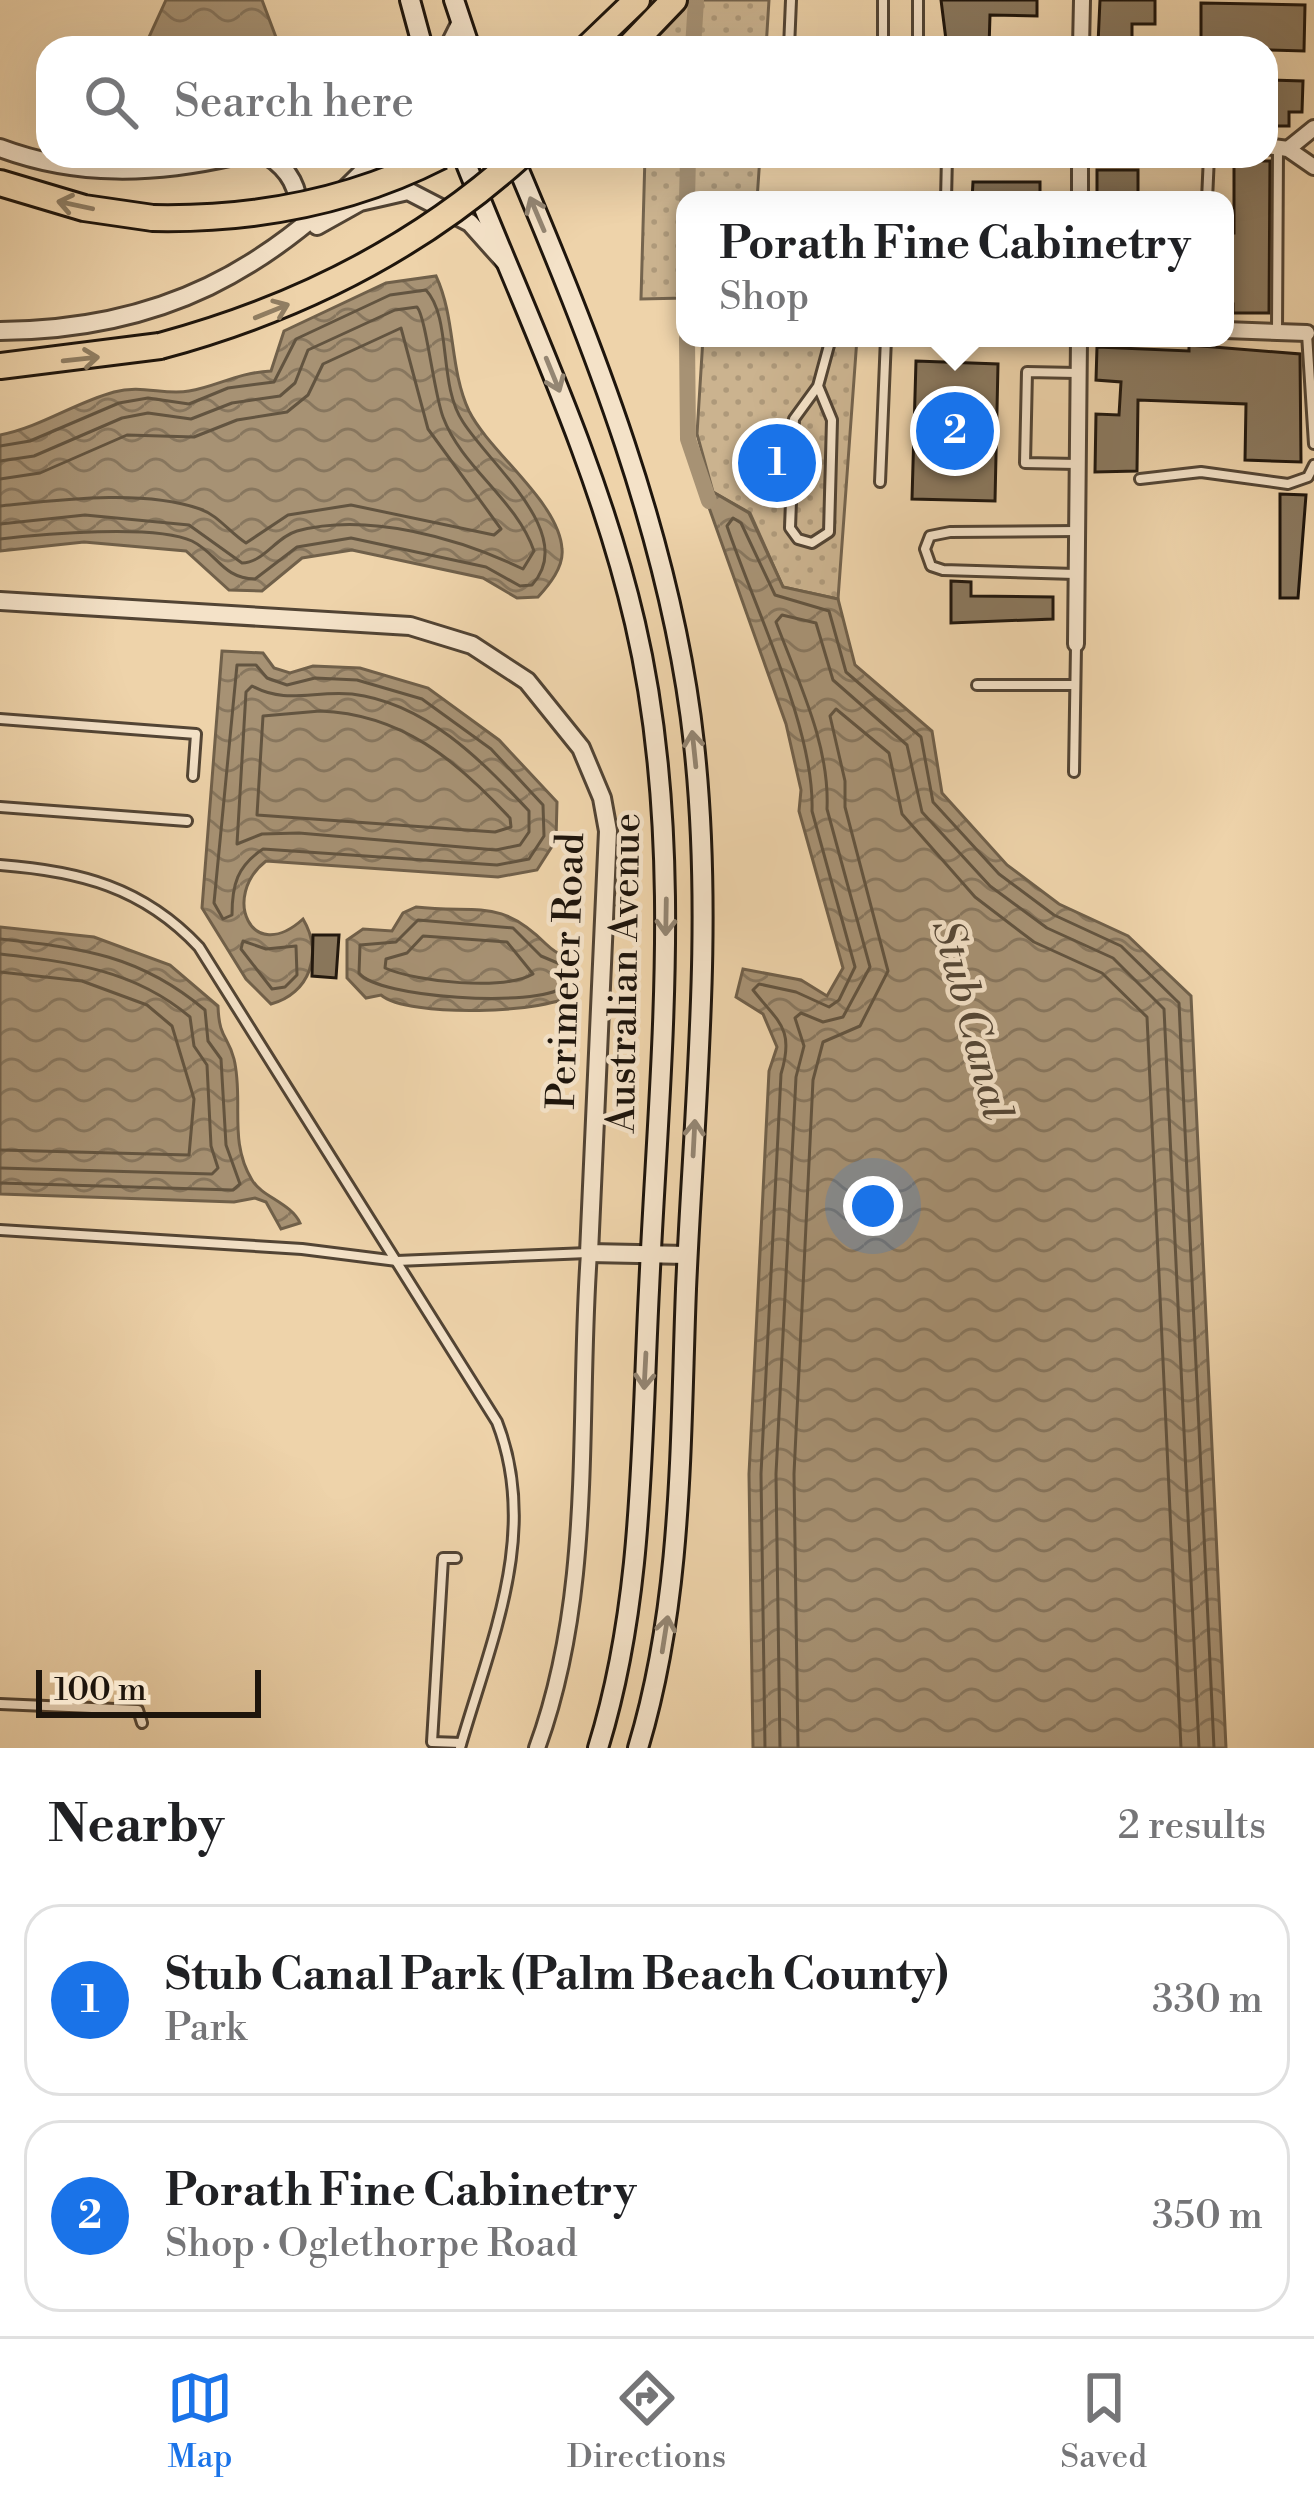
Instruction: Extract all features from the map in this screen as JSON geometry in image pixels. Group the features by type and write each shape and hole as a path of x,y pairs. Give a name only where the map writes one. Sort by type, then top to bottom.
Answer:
{"highway":[{"path":"600,36 637,0"},
{"path":"640,36 674,0"},
{"path":"0,183 84,208 153,218 212,218 296,207 364,189 413,168"},
{"path":"0,366 160,346 261,316 362,268 454,211 502,168"}],"main road":[{"path":"410,0 420,36"},
{"path":"454,0 466,36"},
{"name":"Australian Avenue","path":"468,168 608,521 636,628 655,736 667,900 634,1575 619,1670 598,1748"},
{"name":"Australian Avenue","path":"521,168 597,367 656,553 686,687 704,906 670,1595 638,1748"}],"street":[{"path":"1081,36 1082,0"},
{"path":"454,36 461,22"},
{"path":"1278,147 1314,128"},
{"path":"0,148 36,159"},
{"path":"1278,149 1314,167"},
{"path":"84,168 159,168"},
{"path":"284,168 299,190 295,238"},
{"path":"295,238 366,168"},
{"path":"0,332 126,317 203,290 360,202 408,190 470,223 509,267"},
{"path":"1234,330 1307,333"},
{"path":"1076,644 1078,347"},
{"name":"Perimeter Road","path":"0,601 410,626 472,645 543,696 581,748 608,831 590,1253 574,1585 556,1686 537,1748"},
{"path":"590,1253 687,1255"}],"lane":[{"path":"790,36 791,0"},
{"path":"883,0 883,36"},
{"path":"918,0 918,36"},
{"path":"1277,168 1277,332"},
{"path":"1307,333 1314,445"},
{"path":"818,386 832,420 829,532 812,543 798,539 790,528 794,419 818,386 829,347"},
{"path":"880,482 886,347"},
{"path":"1077,464 1025,463 1027,372 1078,373"},
{"path":"1140,479 1201,472 1288,484 1308,477 1314,465"},
{"path":"1076,574 943,570 931,566 926,549 930,536 950,532 1077,532"},
{"path":"1074,772 1076,644"},
{"path":"977,685 1075,685"},
{"path":"0,719 196,734 193,776"},
{"path":"0,807 187,821"},
{"path":"0,865 78,873 116,885 177,924 216,970 497,1422 516,1489 518,1527 461,1745 432,1742 443,1558 455,1558"},
{"path":"0,1230 302,1249 398,1261 590,1253"},
{"path":"0,1704 139,1710 142,1723"}],"shaded area":[{"path":"649,0 769,0 767,36 645,36"},
{"path":"645,168 759,168 758,191 676,191 676,298 641,299"},
{"path":"702,347 856,347 838,599 783,587 750,513 713,492 697,434"}],"water":[{"path":"166,0 262,0 276,36 150,36"},
{"path":"436,276 469,411 537,496 558,531 561,562 538,597 517,598 483,578 352,550 302,558 262,591 229,590 186,551 84,542 0,551 0,435 114,392 189,391 271,371 284,331 386,283"},
{"path":"701,485 749,513 783,587 838,599 855,665 932,731 942,793 1007,865 1059,904 1128,936 1191,996 1226,1748 753,1748 749,1474 769,1071 777,1047 763,1014 736,997 743,969 801,980 827,996 843,968 799,811 801,790 786,724"},
{"path":"222,651 263,653 274,668 290,673 313,666 360,668 428,688 499,740 557,802 556,840 537,870 498,877 266,861 245,891 248,921 269,935 303,919 312,946 303,982 271,1004 246,979 202,908"},
{"path":"416,907 486,910 514,919 570,960 575,993 538,1005 479,1010 419,1007 381,995 366,998 347,978 347,940 363,929 392,931 403,913"},
{"path":"0,927 94,937 170,965 218,1006 237,1074 238,1135 245,1165 257,1186 300,1223 281,1229 266,1202 255,1198 234,1202 0,1194"}],"building":[{"path":"941,0 1037,0 1037,16 990,15 989,36 946,36"},
{"path":"1100,0 1155,0 1155,24 1132,24 1132,36 1098,36"},
{"path":"1201,3 1305,5 1304,51 1278,50 1278,36 1201,36"},
{"path":"1278,80 1303,81 1302,112 1289,112 1289,126 1278,126"},
{"path":"1234,168 1270,168 1269,313 1234,313"},
{"path":"1097,170 1138,170 1138,191 1097,191"},
{"path":"973,182 1040,182 1040,191 972,191"},
{"path":"1097,347 1189,351 1189,347 1214,347 1300,354 1301,462 1245,460 1246,404 1138,400 1137,471 1095,472 1096,414 1119,415 1121,382 1096,380"},
{"path":"916,361 998,364 995,501 912,499"},
{"path":"1280,494 1306,495 1298,598 1280,598"},
{"path":"951,581 971,582 971,596 1053,597 1053,619 951,623"},
{"path":"313,935 339,935 336,978 312,976"}],"waterway":[{"name":"Stub Canal","path":"694,36 696,0"},
{"name":"Stub Canal","path":"687,191 688,168"},
{"name":"Stub Canal","path":"687,347 688,439 709,501"}],"place":[{"name":"Porath Fine Cabinetry","path":"955,431"},
{"name":"Stub Canal Park (Palm Beach County)","path":"777,463"}]}
